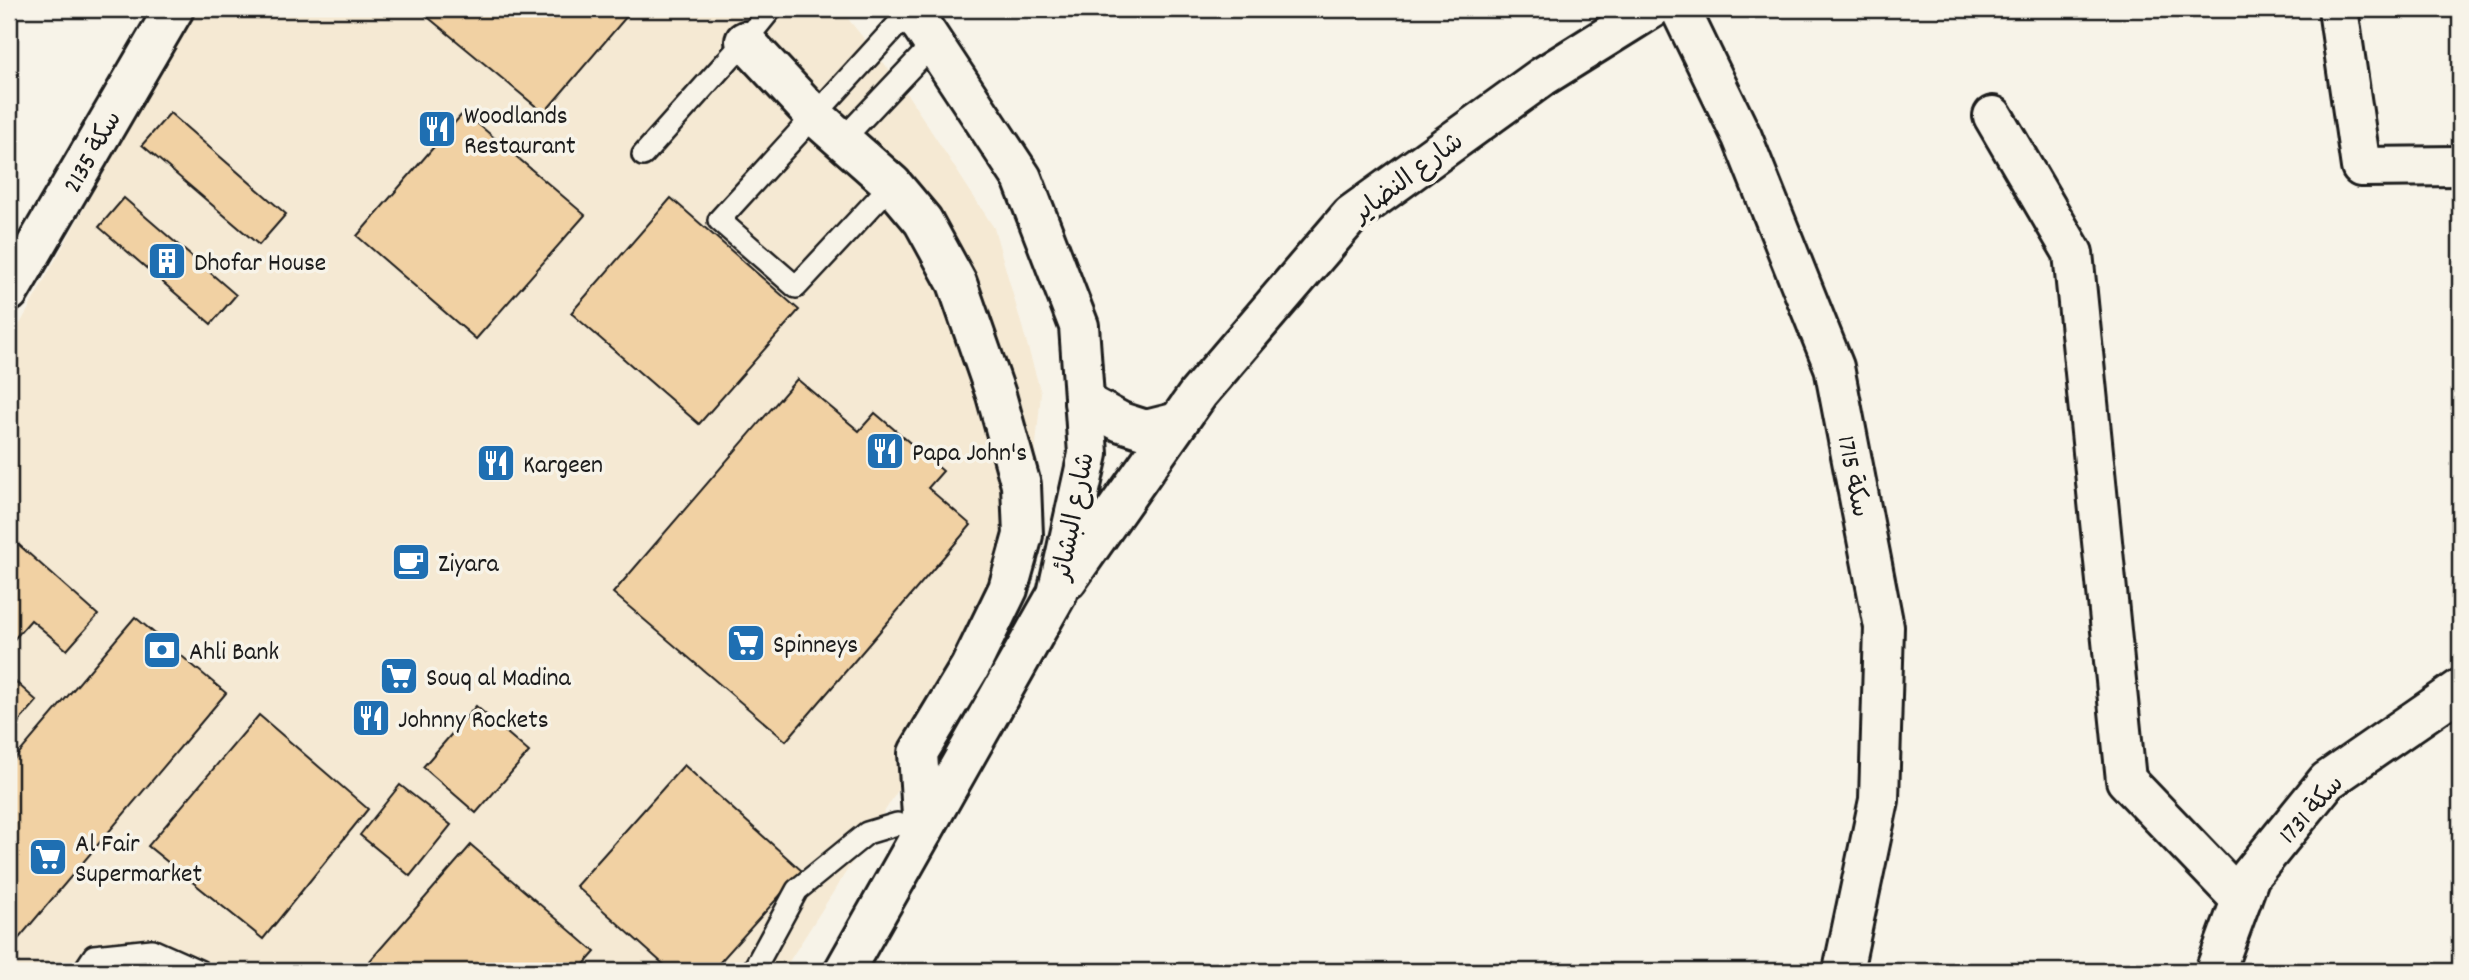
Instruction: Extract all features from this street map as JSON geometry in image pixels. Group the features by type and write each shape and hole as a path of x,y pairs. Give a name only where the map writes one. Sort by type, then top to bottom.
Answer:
{"street":[{"name":"سكة 2135","path":"9,292 174,9"},
{"name":"شارع النضاير","path":"1057,594 1207,384 1351,215 1542,77 1651,9"},
{"name":"سكة 1715","path":"1680,9 1742,137 1834,367 1884,628 1878,800 1843,971"},
{"path":"2338,9 2361,167 2460,166"},
{"name":"شارع البشائر","path":"844,971 1057,594 1088,454 1079,326 1022,178 910,10"},
{"path":"745,41 829,128 892,184 923,221 957,283 996,395 1021,485 1023,536 1007,589 970,667 918,753 923,831"},
{"path":"1993,116 2073,253 2126,780 2241,900"},
{"path":"1084,402 1121,422 1146,430 1178,422"},
{"name":"سكة 1731","path":"2215,971 2250,876 2327,781 2460,689"}],"lane":[{"path":"643,155 771,9"},
{"path":"829,128 910,10"},
{"path":"892,184 796,287 719,220 933,44"},
{"path":"753,971 797,890 867,833 897,824 923,831"},
{"path":"84,971 94,956 152,950 199,971"}],"shaded area":[{"path":"194,9 840,9 900,83 994,228 1041,393 1026,548 958,696 783,971 9,971 9,344"}],"building":[{"path":"418,9 633,9 544,113"},
{"path":"464,112 585,215 476,339 357,236"},
{"path":"170,113 286,214 259,245 142,145"},
{"name":"Dhofar House","path":"124,198 236,295 211,324 99,227"},
{"path":"671,198 799,310 699,424 571,313"},
{"path":"797,379 859,431 875,413 943,471 928,488 971,525 786,741 613,593"},
{"path":"9,536 98,615 67,650 31,620 9,645"},
{"name":"Al Fair Supermarket","path":"135,617 226,693 9,950 9,765"},
{"path":"9,676 37,701 9,733"},
{"path":"476,706 529,752 476,813 423,767"},
{"path":"259,715 368,809 263,939 148,846"},
{"path":"684,765 802,871 712,971 671,971 576,886"},
{"path":"400,785 451,825 410,876 360,835"},
{"path":"471,845 595,952 578,971 361,971"}],"place":[{"name":"Woodlands Restaurant","path":"437,129"},
{"name":"Dhofar House","path":"167,261"},
{"name":"Papa John's","path":"885,451"},
{"name":"Kargeen","path":"496,463"},
{"name":"Ziyara","path":"411,562"},
{"name":"Spinneys","path":"746,643"},
{"name":"Ahli Bank","path":"162,650"},
{"name":"Souq al Madina","path":"399,676"},
{"name":"Johnny Rockets","path":"371,718"},
{"name":"Al Fair Supermarket","path":"48,857"}]}
